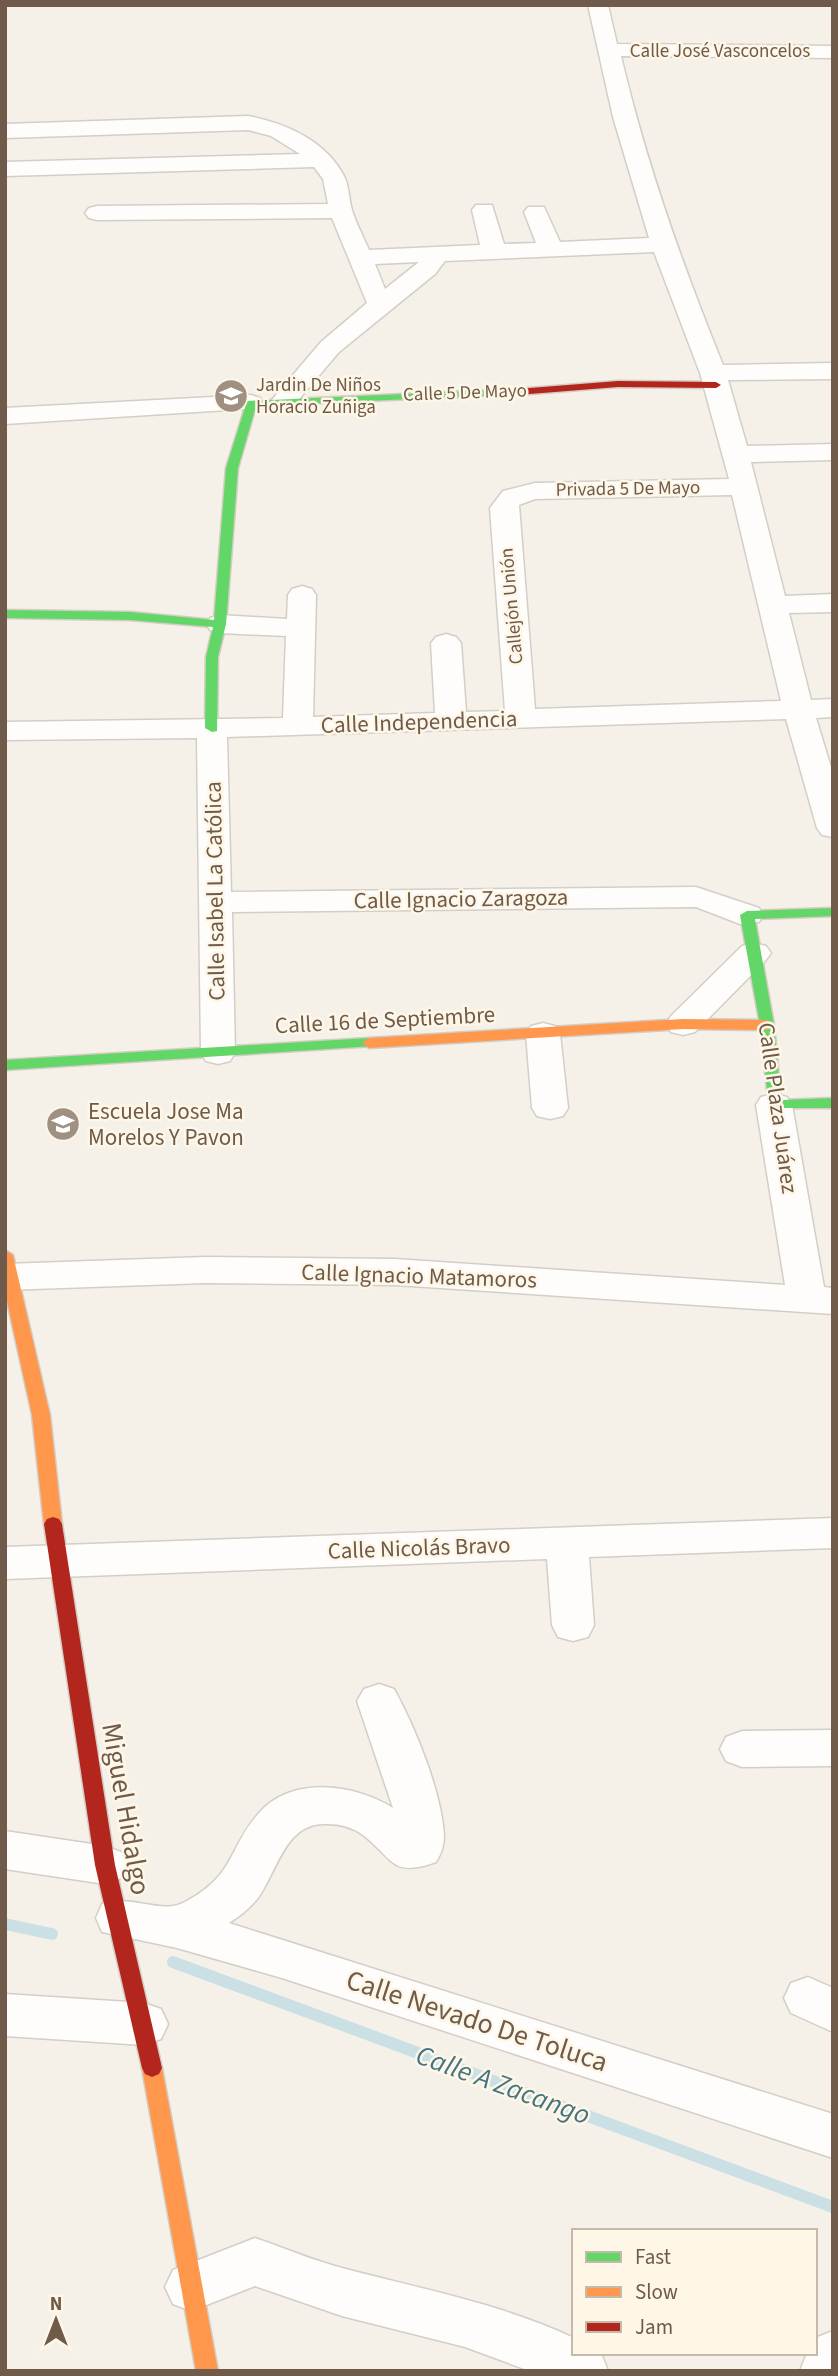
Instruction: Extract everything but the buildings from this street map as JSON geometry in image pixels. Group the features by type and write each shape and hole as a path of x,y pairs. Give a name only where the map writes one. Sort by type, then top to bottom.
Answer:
{"street":[{"path":"598,5 607,50 663,245 714,379 736,454 775,605 798,709 833,828"},
{"name":"Calle José Vasconcelos","path":"607,50 833,52"},
{"path":"5,131 248,123 265,125 286,134 321,160 335,183 341,211 380,305"},
{"path":"5,169 321,160"},
{"path":"308,184 335,183"},
{"path":"209,184 270,184"},
{"path":"484,210 494,253"},
{"path":"97,213 341,211"},
{"path":"536,212 551,250"},
{"path":"362,257 663,245"},
{"path":"285,400 330,346 426,269 438,255"},
{"path":"714,379 833,372"},
{"name":"Calle 5 De Mayo","path":"5,416 285,400 561,390 714,379"},
{"path":"212,729 212,657 220,624 232,468 251,403"},
{"path":"736,454 833,452"},
{"name":"Privada 5 De Mayo","path":"513,496 535,491 744,487"},
{"name":"Callejón Unión","path":"513,496 504,508 522,718"},
{"path":"298,727 302,595"},
{"path":"775,605 833,603"},
{"path":"5,614 130,615 220,624 300,628"},
{"path":"446,643 451,721"},
{"name":"Calle Independencia","path":"5,731 298,727 833,708"},
{"name":"Calle Isabel La Católica","path":"212,729 218,1053"},
{"name":"Calle Ignacio Zaragoza","path":"216,902 707,897 730,912 747,915"},
{"path":"747,915 833,912"},
{"name":"Calle Plaza Juárez","path":"747,915 767,1025 774,1104 820,1301"},
{"path":"683,1024 754,953"},
{"name":"Calle 16 de Septiembre","path":"5,1065 683,1024 767,1025"},
{"path":"543,1034 550,1108"},
{"path":"774,1104 833,1103"},
{"name":"Calle Ignacio Matamoros","path":"7,1270 394,1272 820,1301"},
{"name":"Miguel Hidalgo","path":"7,1270 41,1415 58,1563 105,1866 144,2024 207,2371"},
{"name":"Calle Nicolás Bravo","path":"5,1563 833,1534"},
{"path":"567,1542 573,1625"},
{"path":"177,1928 200,1917 235,1892 276,1825 298,1809 334,1805 358,1811 375,1819 410,1851 422,1847 411,1790 379,1701"},
{"path":"742,1749 833,1748"},
{"path":"5,1850 105,1866"},
{"name":"Calle Nevado De Toluca","path":"119,1918 177,1928 282,1958 833,2136"},
{"path":"5,2015 144,2024"},
{"path":"191,2287 255,2262 341,2291 447,2315 496,2330 582,2371"},
{"path":"826,2371 833,2356"}],"waterway":[{"name":"Calle A Zacango","path":"5,1924 52,1934"},
{"name":"Calle A Zacango","path":"173,1962 833,2207"}],"traffic: fast":[{"path":"212,728 212,657 220,624 232,468 251,403 517,392"},
{"path":"5,614 130,616 220,624"},
{"path":"833,912 747,915 767,1025 774,1105 833,1103"},
{"path":"5,1065 369,1043"}],"traffic: slow":[{"path":"369,1043 683,1024 767,1025"},
{"path":"5,1255 41,1415 53,1524"},
{"path":"152,2068 207,2371"}],"traffic: jam":[{"path":"517,392 618,384 716,385"},
{"path":"53,1524 105,1865 152,2068"}],"place":[{"name":"Jardin De Niños Horacio Zuñiga","path":"231,396"},
{"name":"Escuela Jose Ma Morelos Y Pavon","path":"63,1124"}]}
